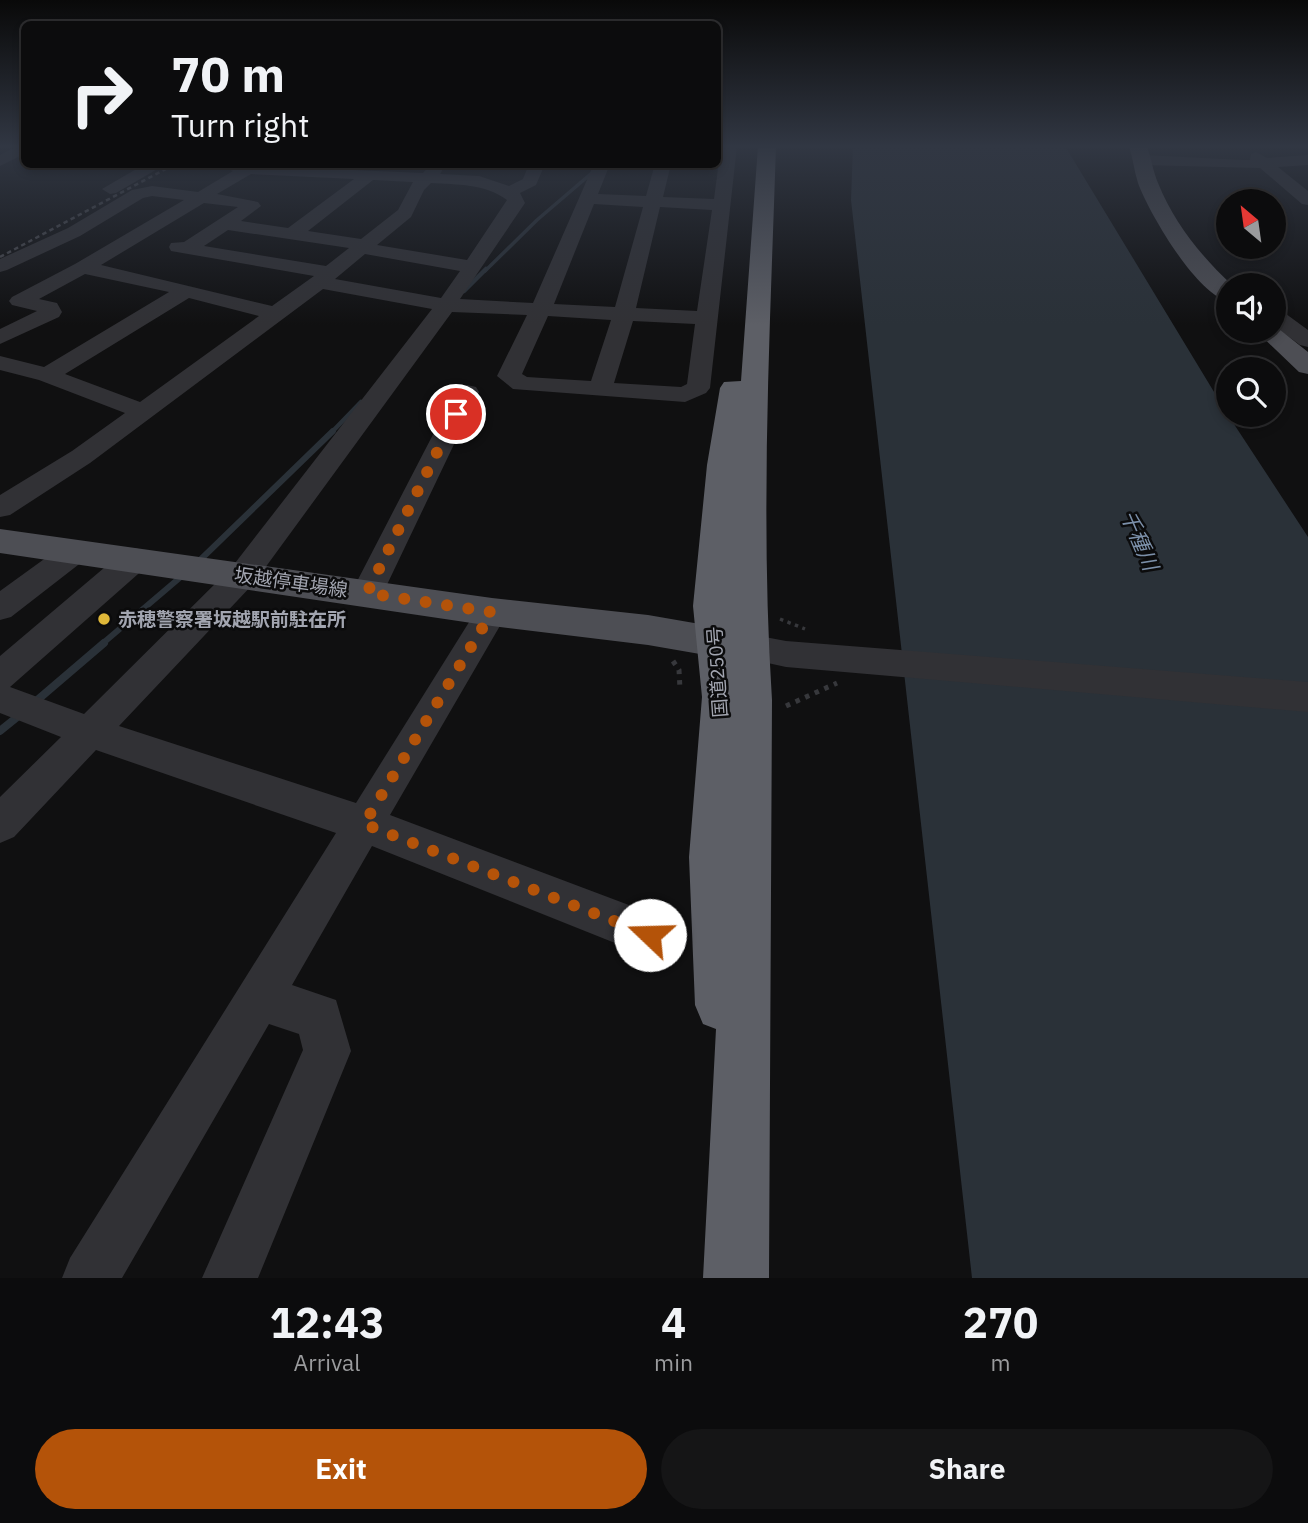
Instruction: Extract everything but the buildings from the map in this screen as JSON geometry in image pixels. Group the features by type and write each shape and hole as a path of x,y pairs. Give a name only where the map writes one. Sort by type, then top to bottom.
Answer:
{"highway":[{"name":"国道250号","path":"750,206 712,606 750,647"},
{"name":"国道250号","path":"736,1260 748,869 754,388 764,206"}],"main road":[{"path":"1157,206 1191,257 1216,280"},
{"path":"1282,343 1308,366"},
{"name":"坂越停車場線","path":"0,541 750,647"}],"street":[{"path":"0,267 74,232 118,206"},
{"path":"9,300 82,268 185,206"},
{"path":"186,249 252,206"},
{"path":"292,234 323,206"},
{"path":"0,508 81,457 278,314 405,213 409,206"},
{"path":"0,824 243,575 446,305 514,206"},
{"path":"585,206 509,376 521,384 685,395 698,388 721,206"},
{"path":"600,389 624,314 651,206"},
{"path":"226,224 472,267"},
{"path":"128,239 325,277 446,305 706,318"},
{"path":"82,268 120,274 278,314"},
{"path":"47,374 184,292"},
{"path":"0,337 51,312 50,307 9,300"},
{"path":"1286,324 1308,340"},
{"path":"0,363 47,374 143,411"},
{"path":"367,593 467,392"},
{"path":"0,608 76,551"},
{"path":"0,676 135,559"},
{"path":"90,1278 492,612"},
{"path":"750,647 1308,697"},
{"path":"0,698 90,732 364,824 650,935"},
{"path":"230,1278 327,1051 319,1017 259,998"}],"water":[{"name":"千種川","path":"852,206 1101,206 1216,395 1216,427 1236,427 1308,537 1308,1278 972,1278"}],"waterway":[{"path":"485,271 554,206"},
{"path":"464,291 486,269"},
{"path":"332,432 361,402"},
{"path":"197,563 332,432"},
{"path":"102,644 183,575"},
{"path":"35,702 104,643"},
{"path":"0,731 21,714"}],"railway":[{"path":"0,257 97,206"}],"place":[{"name":"赤穂警察署坂越駅前駐在所","path":"104,619"}],"route":[{"path":"456,414 367,593 492,612 364,824 650,935"}]}
